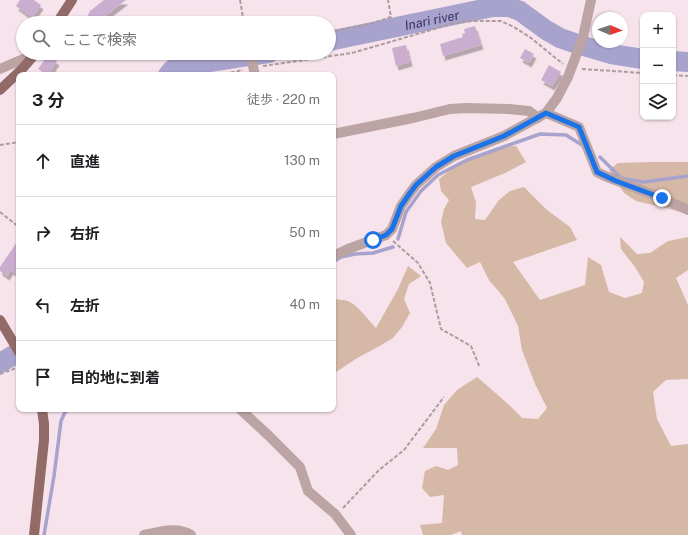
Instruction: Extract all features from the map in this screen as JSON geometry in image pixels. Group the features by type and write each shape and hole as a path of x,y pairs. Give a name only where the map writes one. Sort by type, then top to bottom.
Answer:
{"main road":[{"path":"62,16 72,0"},
{"path":"19,72 30,60"},
{"path":"0,90 16,75"},
{"path":"0,320 16,347"},
{"path":"34,535 44,440 42,412"}],"street":[{"path":"336,255 386,235 392,229 401,206 410,193 416,185 436,167 454,156 504,136 542,116 557,98 568,77 583,37 591,0"},
{"path":"0,69 20,60"},
{"path":"252,60 254,71"},
{"path":"336,133 450,109 482,108 528,111 579,127 597,172 688,210"},
{"path":"243,412 300,467 308,491 336,516 350,535"},
{"path":"144,535 166,530 186,532 191,535"}],"path":[{"path":"240,0 243,16"},
{"path":"336,31 370,24 391,17 388,0"},
{"path":"336,56 352,53 455,23 501,21 514,26 561,63 571,68 640,73"},
{"path":"254,71 314,60"},
{"path":"676,75 688,76"},
{"path":"0,145 16,142"},
{"path":"0,212 16,224"},
{"path":"386,235 418,263 430,283 441,329 471,346 480,368"},
{"path":"0,374 16,368"},
{"path":"336,516 379,470 404,450 444,397"}],"shaded area":[{"path":"516,146 526,162 505,173 471,187 476,202 475,219 485,220 499,200 510,191 524,187 547,210 570,227 577,240 513,262 540,300 585,285 588,257 601,265 609,292 625,298 642,293 644,282 621,249 620,237 637,254 650,253 668,241 688,237 688,270 676,278 688,305 688,379 666,380 653,392 657,419 671,446 688,444 688,535 462,535 461,531 451,535 423,535 420,525 442,523 444,495 430,497 422,488 425,471 436,466 448,470 458,465 457,448 423,448 436,429 444,405 457,390 477,377 522,418 538,419 547,408 535,384 522,350 518,326 505,299 489,280 480,262 467,268 446,243 441,222 444,209 449,200 441,191 439,179 453,168 498,147"},
{"path":"688,162 688,214 636,201 624,193 609,170 618,163"},
{"path":"408,266 421,276 409,284 404,299 410,313 402,327 393,338 336,372 336,299 346,300 352,303 376,328 398,289"}],"building":[{"path":"20,0 34,0 41,5 33,16 29,16 16,6"},
{"path":"104,0 126,0 105,16 88,16 90,11"},
{"path":"475,26 481,45 443,56 440,44 463,37 462,34 465,33 464,29"},
{"path":"406,45 410,62 396,66 392,48"},
{"path":"525,49 534,54 529,63 520,58"},
{"path":"44,60 57,61 50,72 43,72 38,69"},
{"path":"549,65 561,72 552,86 541,80"},
{"path":"16,243 16,274 11,270 7,276 0,271 0,267"}],"waterway":[{"name":"Inari river","path":"336,40 493,7 509,7 520,11 546,30 560,38 611,54 640,59"},
{"name":"Inari river","path":"170,72 173,69 190,65 223,60"},
{"name":"Inari river","path":"676,61 688,62"},
{"path":"398,239 406,212 421,191 438,175 467,160 540,134 566,135 582,145"},
{"path":"600,157 621,178 644,182 688,176"},
{"path":"336,260 341,257 355,254 373,253 393,247"},
{"name":"Inari river","path":"0,363 16,354"},
{"path":"44,535 61,421 65,412"}],"route":[{"path":"373,240 386,235 392,229 401,206 410,193 416,185 436,167 454,156 504,136 546,113 579,127 597,172 616,181 662,198"}]}
